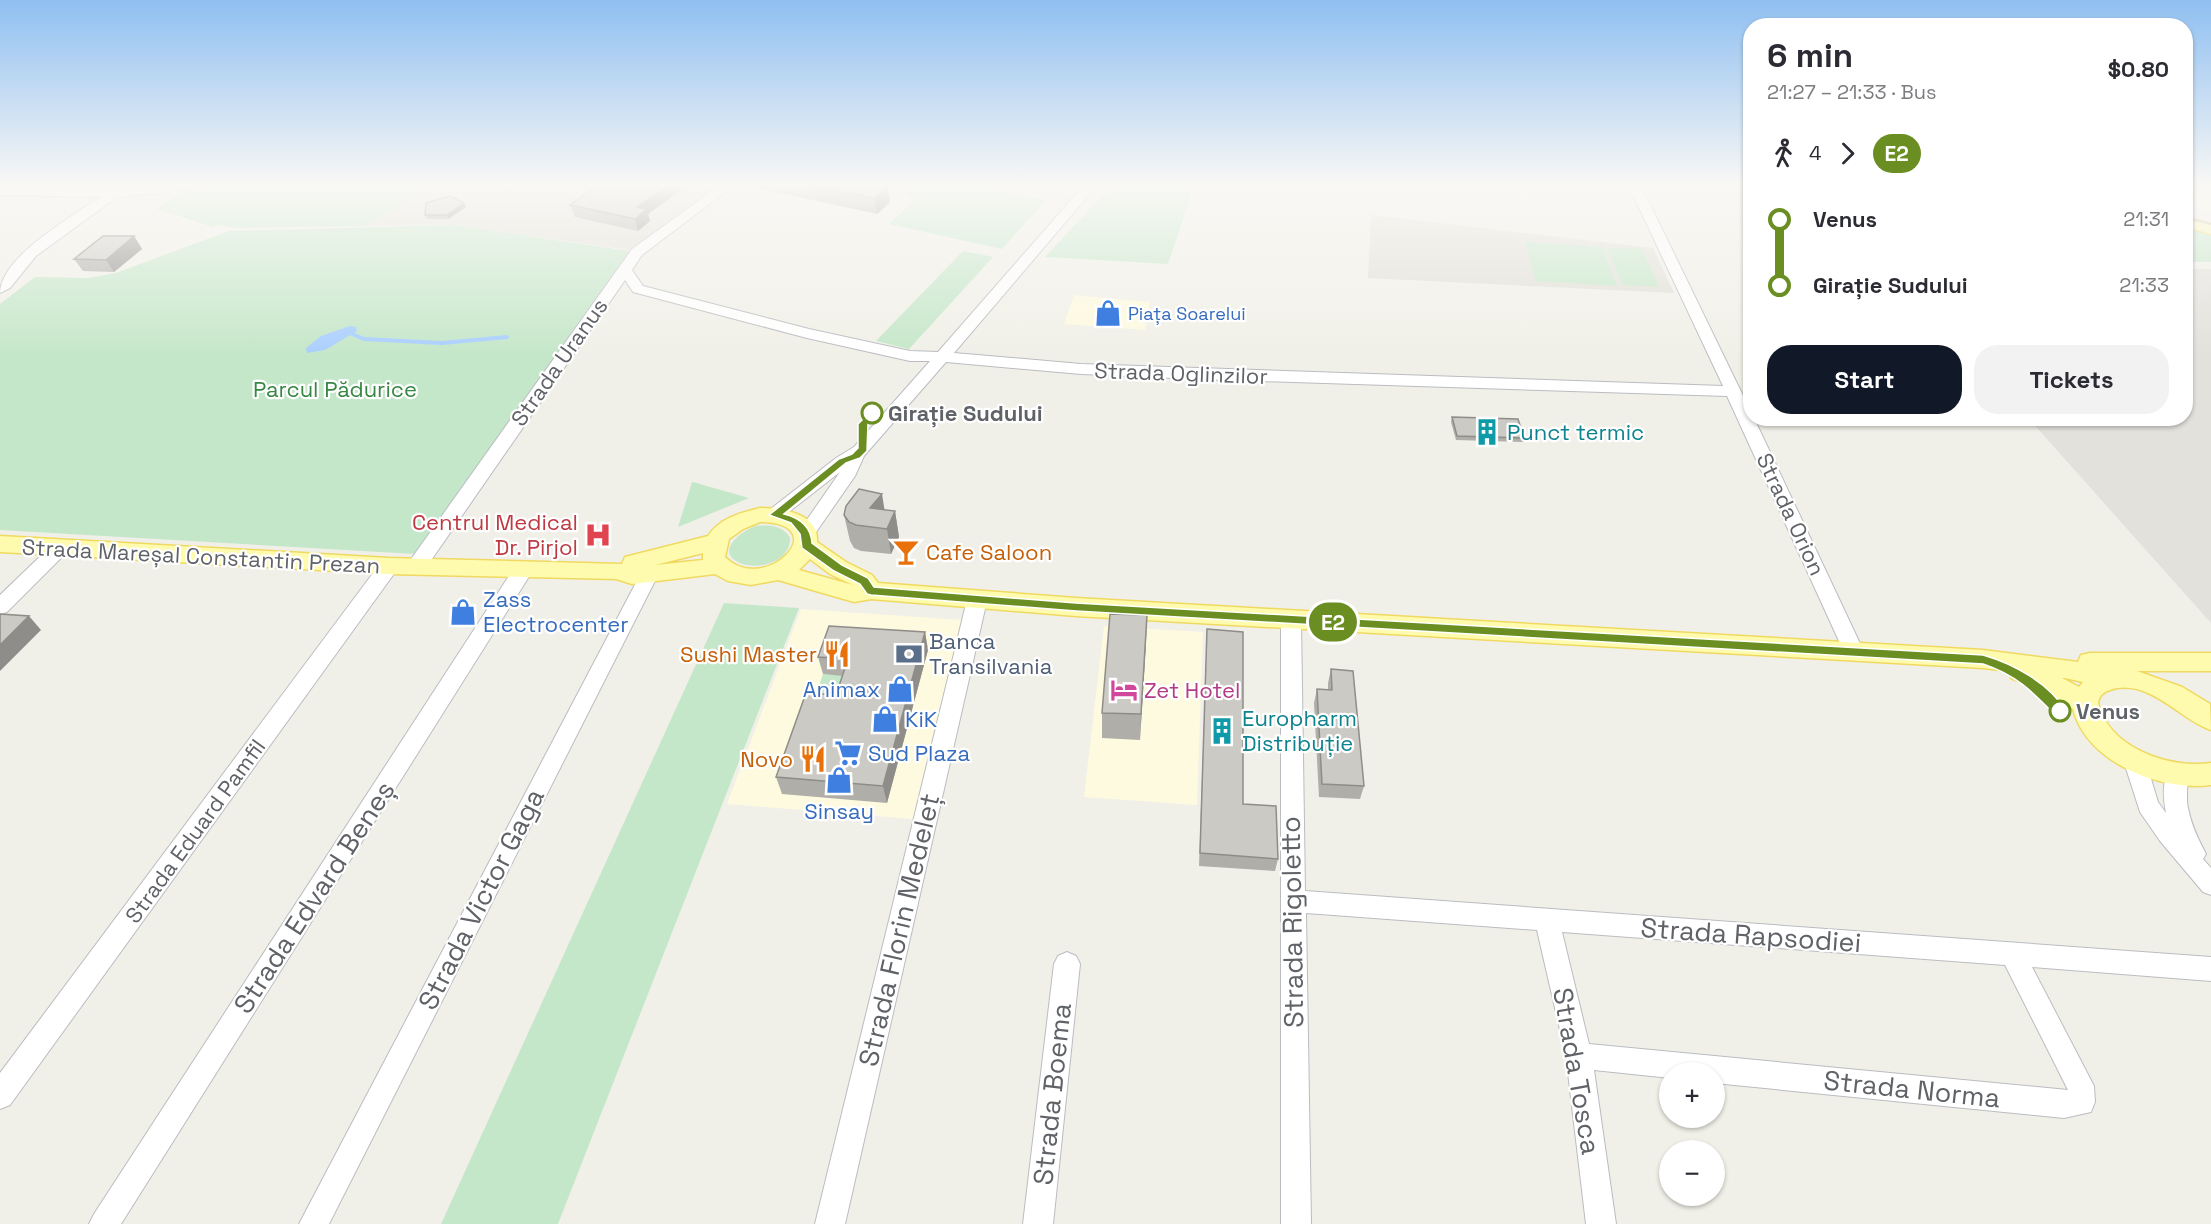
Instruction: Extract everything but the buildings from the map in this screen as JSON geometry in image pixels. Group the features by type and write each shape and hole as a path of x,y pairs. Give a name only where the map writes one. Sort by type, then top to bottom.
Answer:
{"main road":[{"path":"806,539 801,555 791,565 778,572 750,577 738,576 718,566 714,559 715,542 722,533 746,518 774,515 795,521 806,539 838,568 864,581 871,591"},
{"name":"Strada Mareșal Constantin Prezan","path":"617,571 635,562 715,542"},
{"name":"Strada Mareșal Constantin Prezan","path":"0,544 389,566 617,571 632,576 718,566"},
{"path":"778,572 854,594 871,591 1291,620 1989,660 2211,662"},
{"path":"1989,660 2066,669 2140,682 2161,688 2207,712"},
{"path":"1989,660 2035,677 2085,703"},
{"path":"2121,680 2102,682 2090,690 2085,703 2089,719 2103,736 2133,759 2177,775 2203,777 2211,774"}],"street":[{"path":"0,289 12,279 22,262 47,241"},
{"name":"Strada Uranus","path":"416,567 624,269 637,252 652,241"},
{"path":"806,539 814,517 853,466 856,456 1042,241"},
{"name":"Strada Orion","path":"1662,241 1743,413"},
{"path":"624,269 638,289"},
{"name":"Strada Oglinzilor","path":"606,296 638,289 807,333 910,356 939,359 969,358 1081,369 1318,379 1733,391"},
{"name":"Strada Orion","path":"1749,426 1854,652"},
{"path":"774,515 789,506 843,461 856,456"},
{"path":"0,607 60,548"},
{"name":"Strada Eduard Pamfil","path":"0,1095 389,566"},
{"name":"Strada Edvard Beneș","path":"104,1224 523,570"},
{"name":"Strada Victor Gaga","path":"314,1224 649,575"},
{"name":"Strada Florin Medeleț","path":"830,1224 977,600"},
{"name":"Strada Rigoletto","path":"1291,620 1296,1224"},
{"path":"2133,759 2148,805 2168,834 2210,884"},
{"path":"2177,775 2174,787 2177,812 2185,837 2210,884"},
{"name":"Strada Rapsodiei","path":"1292,901 2211,969"},
{"name":"Strada Tosca","path":"1547,920 1579,1056 1601,1224"},
{"name":"Strada Norma","path":"1579,1056 2064,1104 2081,1102 2081,1086 2012,954"},
{"name":"Strada Boema","path":"1038,1224 1067,964"}],"shaded area":[{"path":"567,241 642,241 629,250"},
{"path":"1370,241 1594,241 1653,248 1674,293 1368,278"},
{"path":"2193,269 2211,269 2211,623 2035,426 2193,426"},
{"name":"Piața Soarelui","path":"1074,295 1150,302 1145,330 1064,324"},
{"path":"801,609 962,620 913,819 727,804"},
{"path":"1104,626 1203,632 1197,805 1084,797"}],"green space":[{"name":"Parcul Pădurice","path":"202,241 562,241 629,251 415,554 0,530 0,304 35,277 88,278 116,273"},
{"path":"966,241 1009,241 1002,249"},
{"path":"1060,241 1176,241 1168,264 1045,257"},
{"path":"2193,241 2211,241 2211,262 2193,262"},
{"path":"1525,242 1602,247 1617,286 1536,281"},
{"path":"1607,248 1642,249 1659,287 1623,285"},
{"path":"963,251 993,257 909,349 876,341"},
{"path":"693,482 749,498 678,527"},
{"path":"756,526 771,526 784,530 790,538 789,546 780,558 764,565 740,563 729,553 730,548 737,537"},
{"path":"724,603 799,608 558,1224 441,1224"},
{"path":"823,674 852,676 841,712 811,710"}],"water":[{"path":"350,326 356,327 357,331 325,350 307,353 306,348 321,336"}],"waterway":[{"path":"352,334 364,339 442,343 507,337"}],"bus line":[{"name":"E2","path":"872,413 863,424 863,448 856,456 843,461 789,506 774,515 795,521 806,534 806,545 838,568 864,581 871,591 1076,607 1402,627 1983,659 2010,668 2040,691 2060,711"}],"place":[{"name":"Piața Soarelui","path":"1108,313"},
{"name":"Girație Sudului","path":"872,413"},
{"name":"Punct termic","path":"1487,432"},
{"name":"Centrul Medical Dr. Pirjol","path":"598,535"},
{"name":"Cafe Saloon","path":"906,552"},
{"name":"Zass Electrocenter","path":"463,612"},
{"name":"Sushi Master","path":"837,654"},
{"name":"Banca Transilvania","path":"909,654"},
{"name":"Animax","path":"900,689"},
{"name":"Zet Hotel","path":"1124,690"},
{"name":"Venus","path":"2060,711"},
{"name":"KiK","path":"885,719"},
{"name":"Europharm Distribuție","path":"1222,731"},
{"name":"Sud Plaza","path":"848,753"},
{"name":"Novo","path":"813,759"},
{"name":"Sinsay","path":"839,780"}]}
